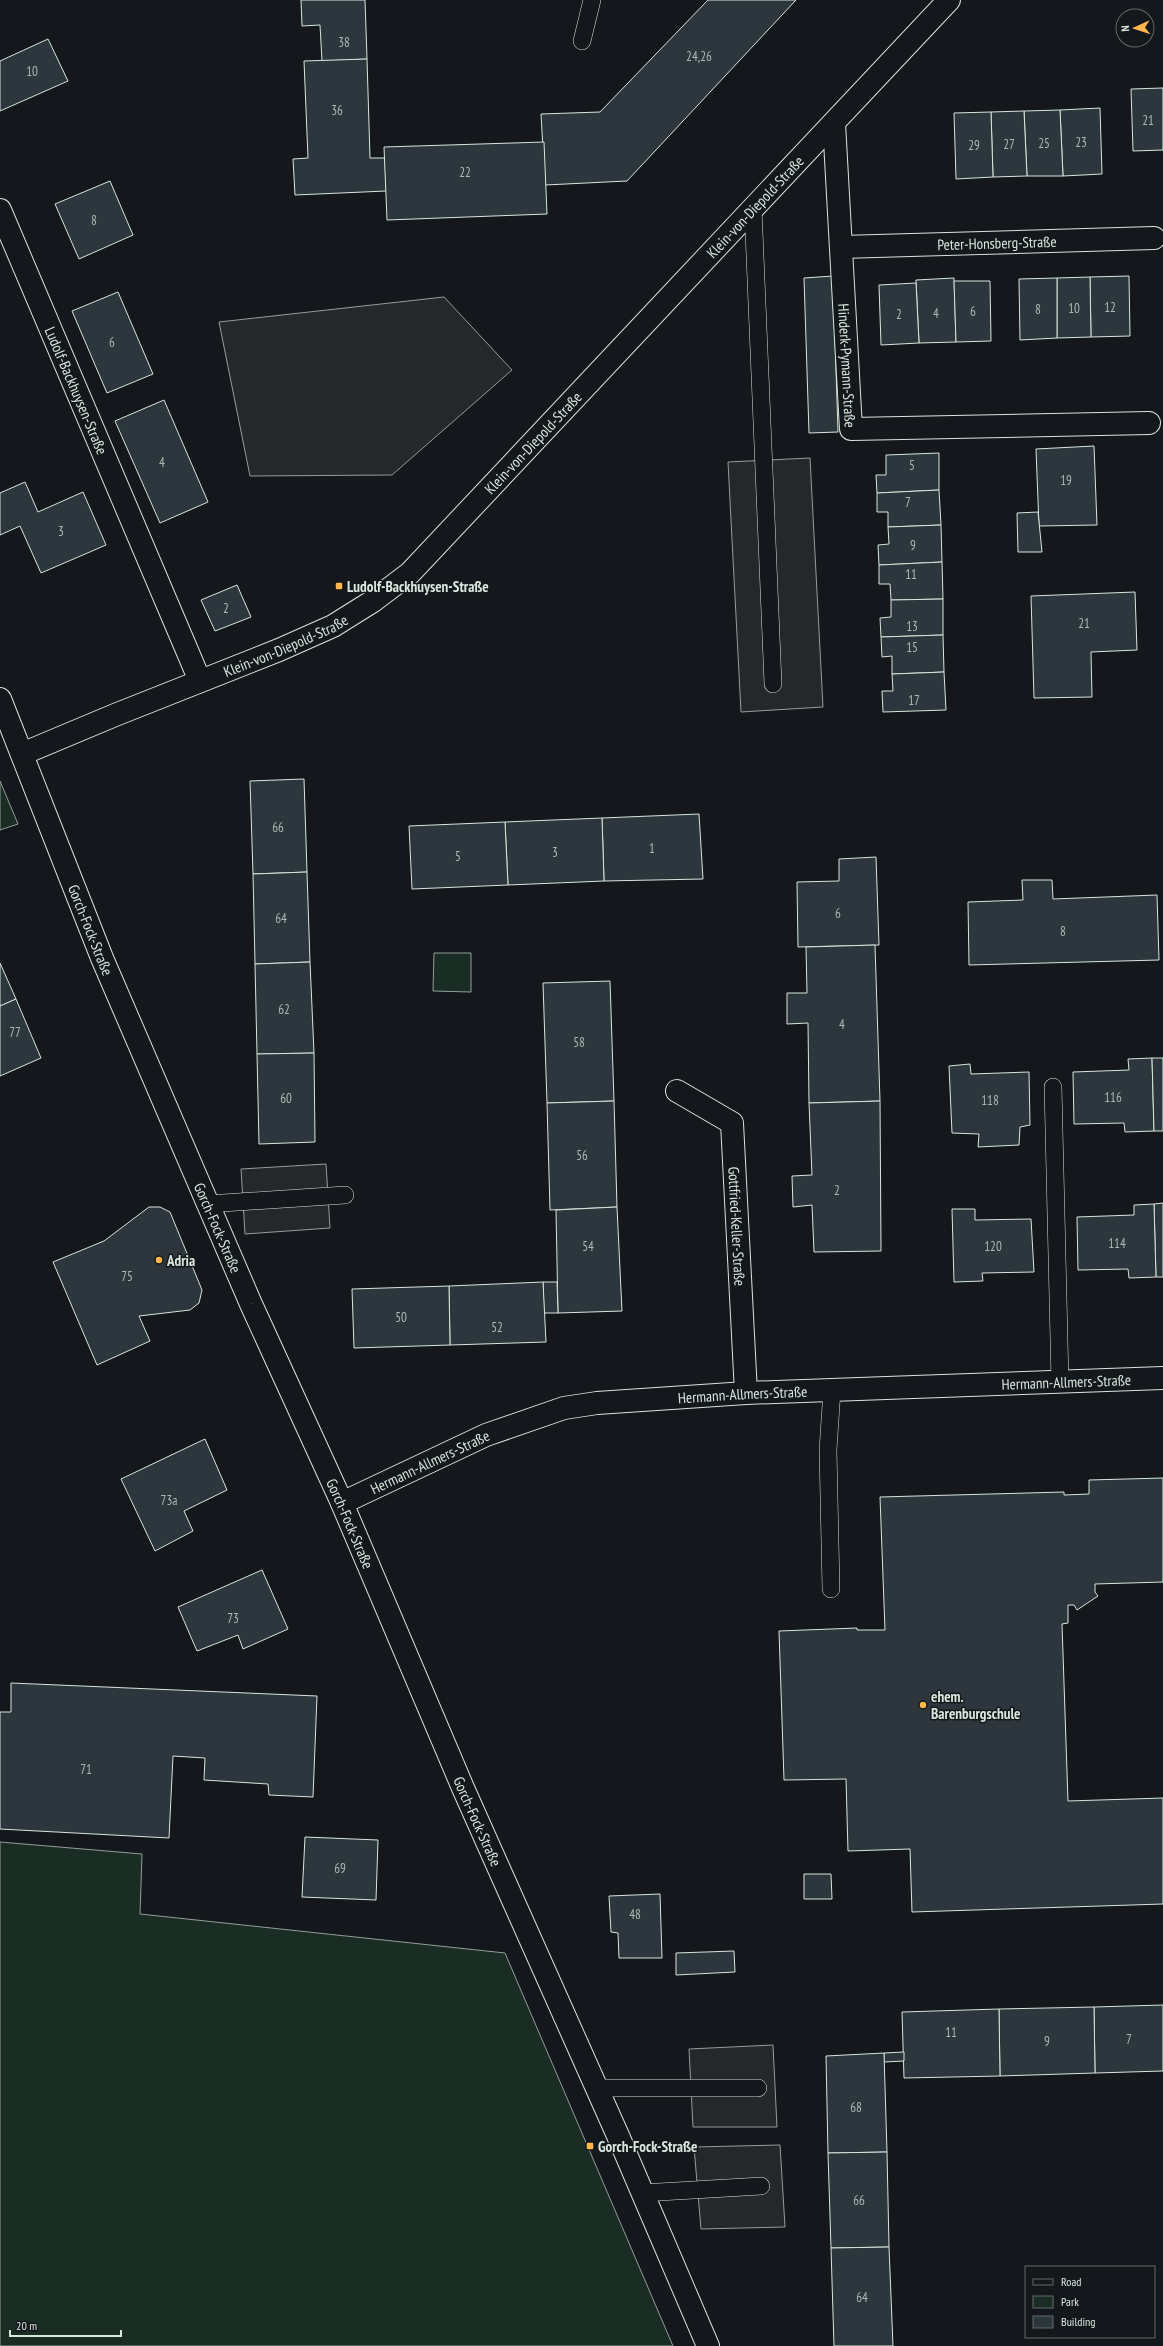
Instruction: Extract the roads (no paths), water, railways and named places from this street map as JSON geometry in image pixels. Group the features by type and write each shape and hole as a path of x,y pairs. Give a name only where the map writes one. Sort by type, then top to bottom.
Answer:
{"street":[{"name":"Klein-von-Diepold-Straße","path":"22,754 279,650 333,626 373,601 410,573 949,0"},
{"name":"Hinderk-Pymann-Straße","path":"834,123 851,429 1149,423"},
{"name":"Ludolf-Backhuysen-Straße","path":"0,210 200,681"},
{"name":"Peter-Honsberg-Straße","path":"841,247 1154,238"},
{"name":"Gorch-Fock-Straße","path":"0,699 102,958 208,1204 342,1503 463,1788 597,2088 708,2346"},
{"name":"Gottfried-Keller-Straße","path":"677,1091 732,1122 746,1393"},
{"name":"Hermann-Allmers-Straße","path":"342,1503 486,1435 564,1408 644,1399 746,1393 1163,1378"}],"lane":[{"path":"582,41 592,0"},
{"path":"753,208 773,684"},
{"path":"1053,1087 1060,1382"},
{"path":"208,1204 345,1196"},
{"path":"831,1590 828,1450 832,1390"},
{"path":"597,2088 758,2088"},
{"path":"642,2193 761,2186"}],"place":[{"name":"Ludolf-Backhuysen-Straße","path":"339,586"},
{"name":"Adria","path":"159,1260"},
{"name":"ehem. Barenburgschule","path":"923,1705"},
{"name":"Gorch-Fock-Straße","path":"590,2146"}]}
